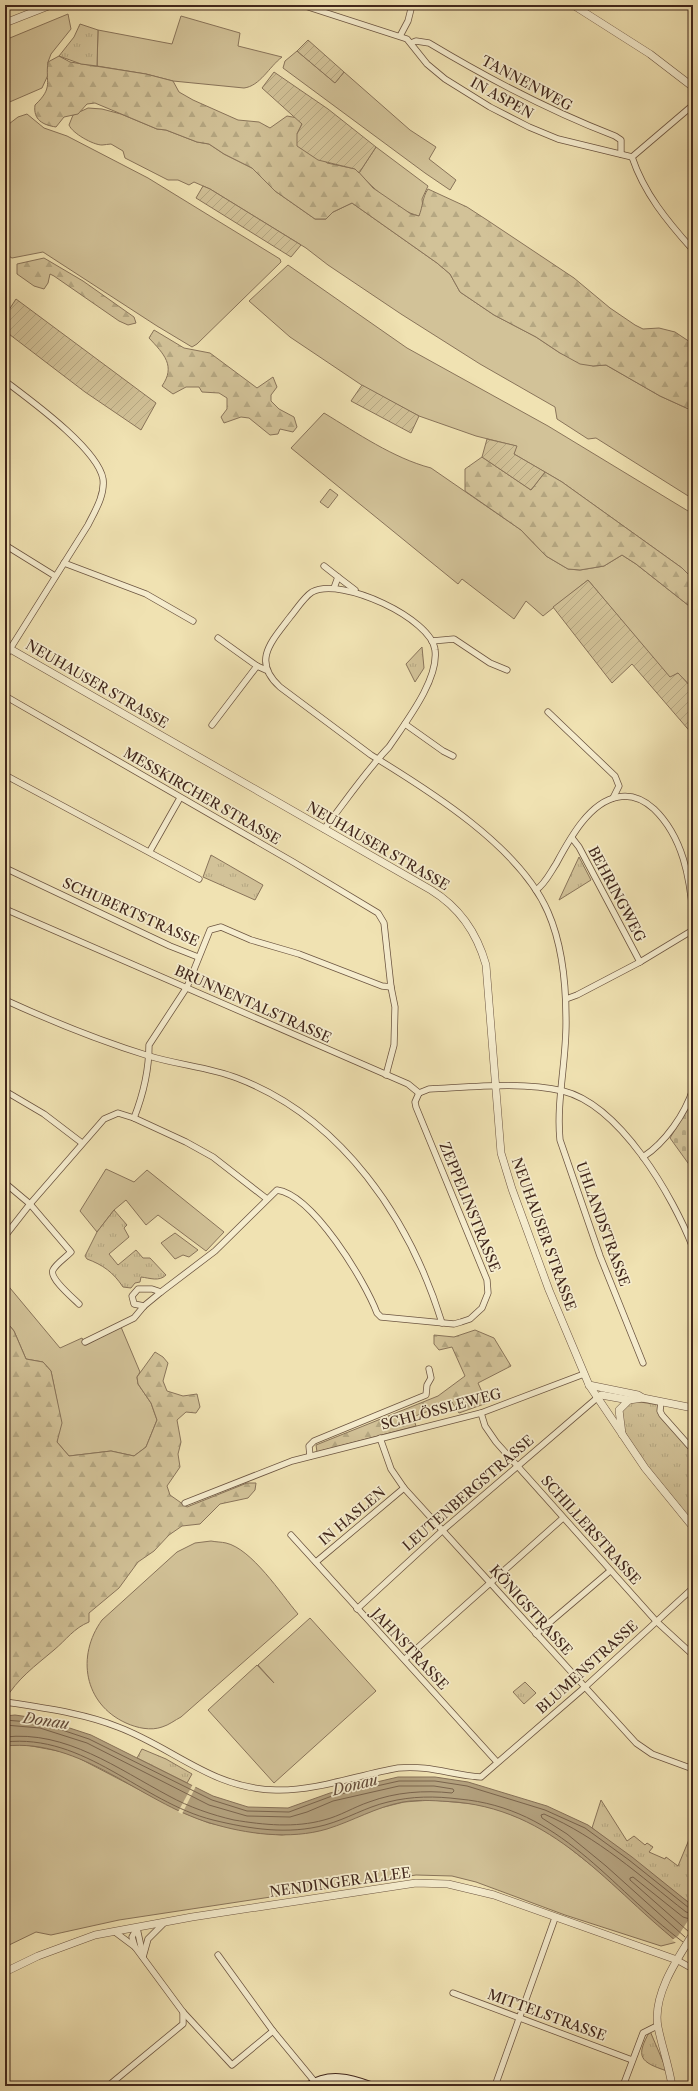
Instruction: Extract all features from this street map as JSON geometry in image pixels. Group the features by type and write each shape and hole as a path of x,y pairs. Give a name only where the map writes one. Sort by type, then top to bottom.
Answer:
{"main road":[{"path":"312,2084 325,2078 340,2078 358,2081 370,2086"}],"street":[{"path":"5,23 51,5"},
{"name":"IN ASPEN","path":"302,5 400,36 411,43 427,64 444,79 490,107 529,127 558,139 632,156"},
{"path":"400,36 408,20 412,5"},
{"path":"573,5 650,54 693,87"},
{"name":"TANNENWEG","path":"411,43 416,41 429,43 526,98 571,120 615,136 621,140 621,154"},
{"path":"693,105 632,156 636,170 651,200 693,250"},
{"path":"5,381 37,406 80,444 97,463 101,471 103,487 96,509 64,563 7,647 5,657"},
{"path":"5,545 55,576"},
{"path":"64,563 146,594 193,621"},
{"path":"324,566 356,592"},
{"path":"334,588 338,577"},
{"path":"218,638 257,666 266,670 267,649 300,605 312,592 334,588 356,592 390,606 407,617 432,641 435,648 435,663 432,674 405,724 324,830"},
{"path":"432,641 454,639 490,663 507,670"},
{"name":"NEUHAUSER STRASSE","path":"7,647 324,830 442,896 458,911 468,925 482,953 486,965 500,1153 549,1290 589,1385 621,1435 645,1468 693,1527"},
{"path":"212,725 257,666"},
{"name":"UHLANDSTRASSE","path":"266,670 271,679 280,687 378,760 437,797 487,836 526,876 547,909 556,935 566,999 562,1090 558,1126 560,1140 597,1250 643,1362"},
{"name":"MESSKIRCHER STRASSE","path":"5,696 378,913 383,921 391,987"},
{"path":"548,712 615,776 619,786 613,798"},
{"path":"405,724 443,751 453,756"},
{"path":"5,775 150,851 199,879"},
{"path":"536,890 546,880 591,811 598,805 613,798 630,796 644,801 665,821 682,852 693,916"},
{"path":"150,851 180,798"},
{"name":"BEHRINGWEG","path":"572,838 582,853 640,962"},
{"name":"SCHUBERTSTRASSE","path":"5,868 170,946 198,957 210,930 221,927 251,940 299,954 382,986 391,987"},
{"name":"BRUNNENTALSTRASSE","path":"5,910 187,987 207,998 408,1084 418,1093"},
{"path":"566,999 577,995 640,962 693,930"},
{"path":"134,1118 141,1101 149,1056 149,1045 187,987 198,957"},
{"path":"386,1075 394,1045 395,1033 395,1007 391,987"},
{"path":"5,1000 91,1036 149,1056 237,1078 277,1098 320,1128 362,1169 391,1210 414,1252 431,1289 442,1322"},
{"path":"418,1093 429,1089 494,1086 535,1087 562,1090 576,1095 598,1108 621,1130 643,1157 667,1194 693,1248"},
{"path":"643,1157 656,1147 674,1124 688,1102 693,1089"},
{"path":"5,1091 44,1114 82,1143"},
{"name":"ZEPPELINSTRASSE","path":"267,1199 277,1190 285,1192 305,1206 323,1224 361,1278 380,1316 394,1319 461,1322 478,1313 486,1299 488,1280 416,1107 415,1102 418,1093"},
{"path":"5,1236 30,1204 104,1119 118,1113 134,1118 186,1142 213,1157 267,1199 216,1252 161,1292 144,1306 134,1318 85,1342"},
{"path":"5,1183 30,1204 70,1252 52,1274 79,1304"},
{"path":"144,1306 134,1304 132,1300 132,1296 138,1289 152,1289 161,1292"},
{"name":"SCHLÖSSLEWEG","path":"310,1456 309,1446 314,1441 426,1395 427,1385 431,1378 429,1369"},
{"name":"SCHLÖSSLEWEG","path":"186,1503 292,1461 481,1413 584,1374"},
{"path":"576,1378 589,1385 693,1408"},
{"path":"597,1398 601,1395 629,1400 643,1398"},
{"name":"LEUTENBERGSTRASSE","path":"357,1609 443,1530 597,1398"},
{"path":"621,1435 619,1410 629,1400"},
{"path":"661,1402 660,1411 662,1415 693,1450"},
{"name":"SCHILLERSTRASSE","path":"481,1413 486,1426 496,1442 517,1466 656,1621 693,1655"},
{"name":"KÖNIGSTRASSE","path":"380,1438 391,1469 404,1488 536,1634 643,1749 693,1769"},
{"name":"IN HASLEN","path":"316,1562 404,1488"},
{"path":"405,1659 563,1518"},
{"name":"JAHNSTRASSE","path":"291,1535 497,1762"},
{"path":"536,1634 610,1571"},
{"name":"BLUMENSTRASSE","path":"497,1762 585,1687 693,1588"},
{"path":"6,1702 52,1709 118,1726 160,1747 204,1773 233,1784 257,1789 295,1789 412,1766 439,1769 481,1777 497,1762"},
{"name":"NENDINGER ALLEE","path":"5,1972 38,1956 95,1935 199,1916 416,1883 448,1884 494,1895 555,1918 677,1960"},
{"path":"495,2086 555,1918"},
{"path":"143,1957 148,1939 164,1923"},
{"path":"137,1928 143,1957"},
{"path":"135,1947 132,1937 137,1928"},
{"path":"115,1932 135,1947 183,2012 232,2065 273,2031"},
{"path":"672,2086 657,2026 657,2007 677,1960 693,1934"},
{"path":"218,1955 312,2084"},
{"path":"677,1960 693,1968"},
{"name":"MITTELSTRASSE","path":"453,1993 632,2060"},
{"path":"108,2086 183,2024 183,2012"},
{"path":"623,2086 643,2033 657,2026"}],"green space":[{"path":"68,14 71,29 51,54 48,62 48,75 42,88 5,104 5,40"},
{"path":"181,16 240,33 238,46 282,57 260,80 250,87 244,88 173,81 146,74 97,66 98,30 172,44"},
{"path":"80,24 98,30 97,66 81,64 59,56 74,37"},
{"path":"308,40 344,72 335,83 297,51"},
{"path":"297,51 335,83 344,72 410,130 436,147 429,159 456,180 450,190 283,68 285,61"},
{"path":"59,56 70,62 146,74 173,81 179,92 193,100 238,120 259,122 270,128 287,116 298,118 302,124 297,134 327,163 356,169 373,188 411,214 419,216 428,189 467,207 574,278 610,308 635,325 643,329 659,328 675,332 693,344 693,411 660,396 606,365 593,366 580,364 536,337 494,315 460,292 450,274 437,263 352,203 333,212 326,219 315,219 275,191 252,168 224,154 209,144 197,142 166,130 157,129 95,103 87,104 78,114 64,117 56,127 43,123 37,118 35,105 45,94 47,89 48,62"},
{"path":"274,72 328,109 376,147 359,173 355,169 318,160 297,146 297,134 302,124 262,88"},
{"path":"88,108 102,109 121,114 157,129 166,130 197,142 209,144 224,154 252,168 275,191 315,219 326,219 333,212 352,203 437,263 450,274 460,292 494,315 536,337 560,353 593,366 606,365 660,396 693,411 693,499 596,438 588,439 557,419 555,407 480,364 401,314 328,265 306,248 210,189 194,182 189,185 178,180 168,180 125,158 123,151 111,144 102,145 93,143 83,138 74,132 69,125 73,115"},
{"path":"27,114 44,128 67,136 148,178 280,259 281,262 197,344 192,347 43,252 12,258 5,254 5,127 18,117"},
{"path":"376,147 428,186 422,199 423,208 419,216 402,209 386,199 359,173"},
{"path":"203,186 301,245 291,257 196,198"},
{"path":"44,258 83,281 134,317 136,323 128,325 119,321 50,274 48,283 44,289 34,286 17,274 17,264"},
{"path":"288,265 407,348 548,426 693,514 693,579 682,568 562,482 514,454 516,446 476,436 419,416 366,388 290,337 249,301"},
{"path":"16,299 156,403 141,430 85,392 5,331 5,316"},
{"path":"154,330 184,348 210,353 257,388 273,377 277,387 271,395 271,401 279,409 294,417 297,427 293,432 280,429 278,434 270,435 249,418 241,417 224,423 221,417 227,409 227,398 219,393 202,392 199,387 186,387 173,394 162,386 166,379 168,366 159,349 149,338"},
{"path":"362,385 419,416 411,433 351,401"},
{"path":"324,413 362,437 389,451 417,464 431,468 521,530 546,556 568,569 580,570 604,566 622,555 636,564 693,609 693,689 678,673 670,678 588,580 543,616 526,601 514,619 462,579 458,584 291,448"},
{"path":"487,439 517,446 514,454 545,472 531,490 482,457"},
{"path":"482,457 531,490 545,472 562,482 682,568 693,579 693,609 636,564 622,555 604,566 580,570 568,569 546,556 521,530 465,491 465,469"},
{"path":"330,489 338,495 328,508 320,502"},
{"path":"588,580 670,677 678,673 693,689 693,735 632,664 612,683 553,607"},
{"path":"422,647 424,668 415,682 406,664"},
{"path":"211,855 263,885 255,900 203,877"},
{"path":"579,857 591,880 559,900"},
{"path":"693,1095 693,1170 670,1138 689,1107"},
{"path":"106,1169 134,1182 147,1170 224,1232 206,1251 158,1215 146,1225 126,1200 114,1210 97,1232 80,1211"},
{"path":"114,1210 127,1225 124,1228 129,1237 109,1254 118,1265 136,1250 143,1258 150,1258 166,1275 154,1279 141,1277 140,1282 135,1283 131,1288 123,1287 107,1270 87,1259 85,1256 97,1232"},
{"path":"175,1233 198,1250 189,1257 183,1255 175,1259 161,1243"},
{"path":"5,1282 60,1348 82,1338 86,1345 121,1327 140,1372 137,1377 138,1384 151,1403 157,1420 146,1447 134,1456 111,1451 69,1456 57,1442 57,1401 51,1371 43,1362 26,1359 14,1331 5,1320"},
{"path":"5,1320 14,1331 26,1359 43,1362 51,1371 62,1423 57,1442 69,1456 111,1451 134,1456 146,1447 157,1420 151,1403 138,1384 137,1377 155,1352 163,1357 168,1363 163,1381 167,1391 183,1396 197,1394 200,1407 196,1413 186,1412 177,1420 181,1442 178,1454 180,1467 167,1486 170,1495 187,1507 247,1483 256,1483 255,1490 248,1498 220,1504 200,1524 182,1526 169,1535 154,1551 138,1562 119,1588 89,1613 89,1622 74,1631 27,1673 5,1700"},
{"path":"475,1330 494,1338 511,1366 478,1383 487,1403 459,1413 452,1402 413,1417 416,1426 317,1452 316,1445 438,1396 465,1376 452,1347 439,1350 434,1344 434,1335 454,1337"},
{"path":"634,1401 659,1405 658,1413 693,1454 693,1522 656,1478 631,1443 624,1430 622,1409"},
{"path":"211,1541 226,1543 236,1547 246,1554 265,1573 298,1614 181,1717 170,1724 149,1729 139,1728 126,1723 112,1715 101,1704 93,1692 88,1678 87,1663 89,1649 94,1634 102,1620 177,1552 195,1543"},
{"path":"310,1618 376,1691 274,1783 208,1710 257,1665 274,1683 258,1665"},
{"path":"525,1682 536,1693 524,1704 513,1692"},
{"path":"21,1744 69,1753 184,1813 209,1823 258,1833 282,1835 325,1829 372,1810 404,1802 432,1800 475,1804 500,1810 536,1825 562,1842 601,1873 677,1942 661,1946 565,1915 476,1882 452,1876 416,1875 119,1920 51,1935 36,1932 5,1947 5,1746"},
{"path":"142,1749 166,1759 192,1774 187,1783 137,1758"},
{"path":"601,1800 627,1841 634,1836 645,1845 647,1843 653,1847 649,1852 665,1859 666,1857 678,1866 693,1830 693,1906 592,1828"},
{"path":"650,2031 667,2071 651,2065 643,2057 643,2047"}],"water":[{"name":"Donau","path":"15,1715 42,1719 91,1735 213,1796 248,1807 288,1808 330,1793 398,1777 435,1777 468,1782 547,1806 588,1825 632,1857 693,1906 693,1954 664,1931 585,1860 557,1839 527,1822 493,1809 456,1802 429,1800 409,1801 383,1807 337,1826 313,1832 283,1835 253,1833 210,1823 184,1813 85,1761 60,1752 33,1746 5,1746 5,1716"}],"pier":[{"path":"193,1784 196,1786 182,1814 178,1812"},
{"path":"693,1913 692,1955 672,1940 678,1936"}]}
